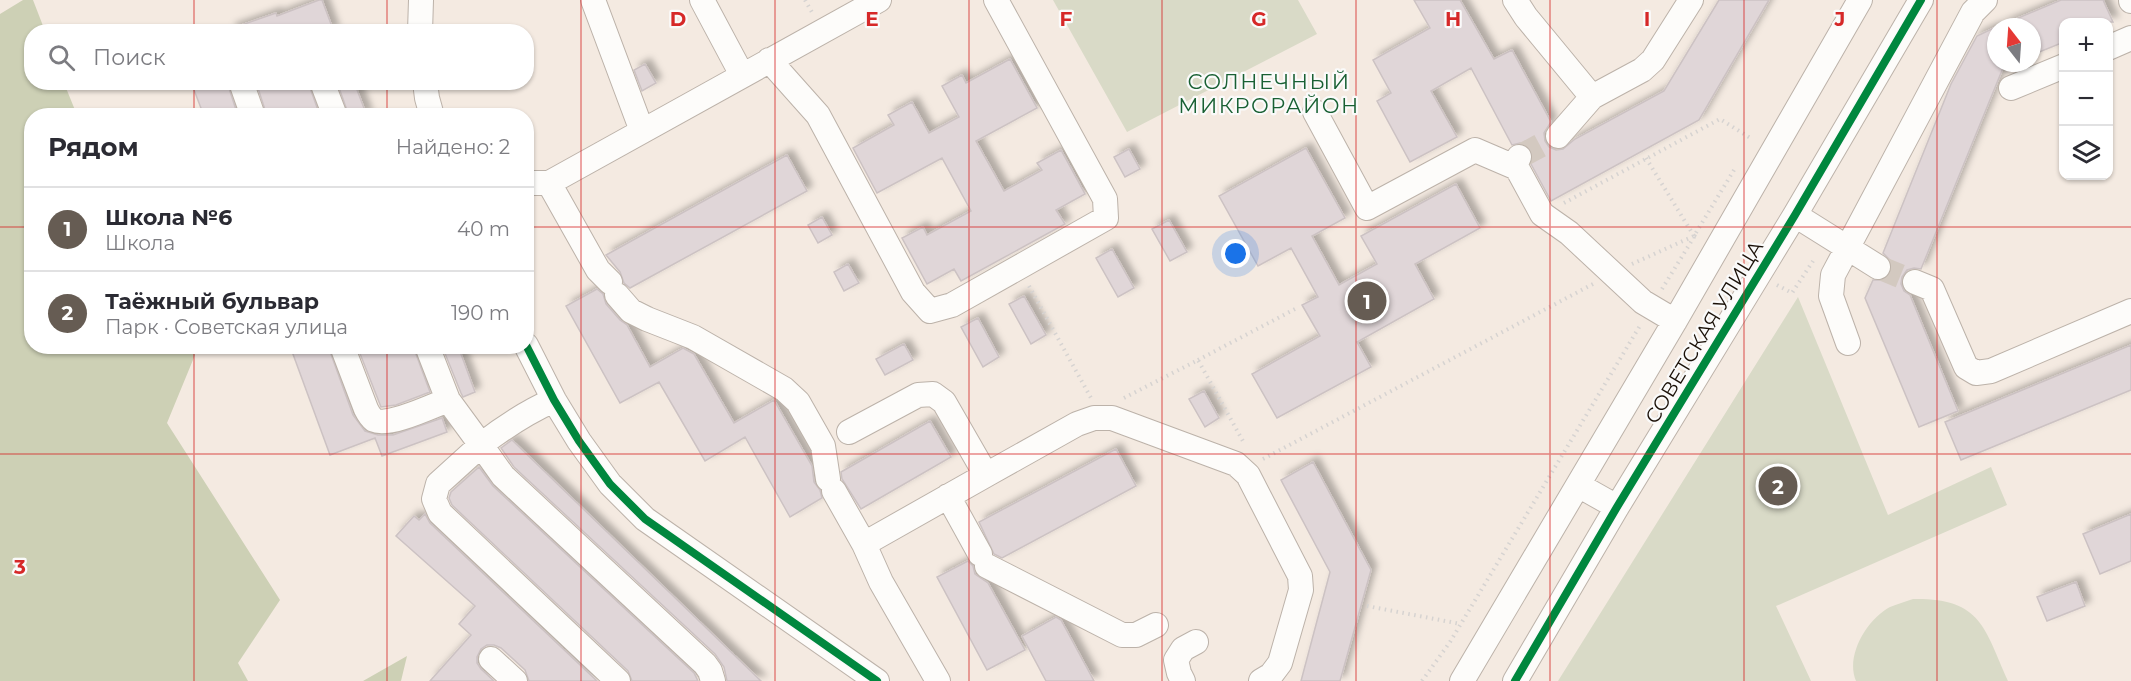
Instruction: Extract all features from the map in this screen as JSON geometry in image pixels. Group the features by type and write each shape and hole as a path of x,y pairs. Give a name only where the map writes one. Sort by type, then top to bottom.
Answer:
{"street":[{"path":"420,24 421,0"},
{"path":"593,0 642,131"},
{"path":"702,0 742,75"},
{"path":"879,0 642,131 538,183 598,270 631,310 647,319 693,337 784,389 798,402 823,446 831,485 864,544 881,582 938,681"},
{"path":"769,60 818,115 913,292 930,311 952,305 1106,218 1105,199 996,0"},
{"path":"1515,0 1526,17 1592,97"},
{"path":"1558,136 1592,97 1642,70 1653,60 1691,0"},
{"name":"СОВЕТСКАЯ УЛИЦА","path":"1462,681 1675,321 1860,0"},
{"name":"СОВЕТСКАЯ УЛИЦА","path":"1515,681 1617,507 1795,215 1921,0"},
{"path":"1848,343 1831,296 1830,285 1833,275 1973,12 1985,0"},
{"path":"2113,46 2131,38"},
{"path":"2011,88 2059,68"},
{"path":"244,90 250,108"},
{"path":"325,90 332,108"},
{"path":"426,90 430,108"},
{"path":"1316,112 1367,208 1475,150 1518,163 1542,214 1569,233 1643,302 1675,321"},
{"path":"1795,215 1878,267"},
{"path":"1916,282 1932,289 1966,367 1976,373 1991,371 2131,311"},
{"path":"345,354 366,409 370,417 376,421 396,419 448,400"},
{"path":"430,354 448,400 503,476 705,664 713,681"},
{"path":"531,354 554,400 579,441 610,484 645,519 877,681"},
{"path":"849,432 918,395 933,394 944,402 986,475"},
{"path":"554,400 527,412 481,445 438,484 434,499 440,513 618,681"},
{"path":"864,544 1077,424 1094,418 1112,418 1236,464 1248,475 1300,576 1301,590 1280,663 1271,675 1261,681"},
{"path":"1578,485 1617,507"},
{"path":"948,496 984,560 1122,634 1136,635 1156,625"},
{"path":"1183,681 1176,660 1183,649 1196,642"},
{"path":"491,659 515,681"}],"path":[{"path":"1542,214 1720,119 1752,139"},
{"path":"1646,158 1694,236"},
{"path":"1255,463 1612,274 1694,236"},
{"path":"1422,681 1461,624 1694,236"},
{"path":"1018,267 1093,401"},
{"path":"1118,401 1297,308"},
{"path":"1198,360 1250,453"},
{"path":"1367,606 1461,624"}],"green space":[{"path":"23,0 33,0 42,24 24,24 24,90 67,90 74,108 24,108 24,354 194,354 167,423 280,600 238,663 248,681 0,681 0,14"},
{"path":"1053,0 1298,0 1317,34 1127,132"},
{"path":"1798,297 1888,515 1991,467 2007,505 1776,606 1811,681 1558,681"},
{"path":"1913,599 1936,600 1967,610 1985,631 2008,681 1856,681 1853,661 1866,629 1873,620 1890,607"},
{"path":"407,656 401,681 363,681"}],"building":[{"path":"322,0 331,24 244,24 276,13 277,16"},
{"path":"1414,0 1460,0 1494,59 1512,50 1551,122 1544,133 1545,141 1549,147 1556,150 1563,149 1575,139 1664,91 1719,0 1769,0 1699,120 1551,201 1531,164 1533,157 1531,150 1520,143 1512,145 1471,68 1431,91 1457,137 1410,162 1377,101 1391,93 1373,60 1430,28"},
{"path":"2061,0 2103,0 2111,18 2059,18 2059,44 2041,51 2041,18 2018,18"},
{"path":"1987,31 1987,72 2001,72 1921,269 1907,270 1902,277 1901,284 1904,291 1910,295 1958,411 1919,427 1865,298 1873,280 1884,280 1890,274 1891,261 1883,253 1951,84 1977,36"},
{"path":"1010,59 1037,108 976,141 1004,191 1042,170 1037,163 1061,150 1085,194 1056,210 1065,224 961,281 954,269 927,284 902,238 923,227 927,235 971,211 942,158 877,193 853,148 894,125 888,115 912,102 929,133 959,117 942,86 962,75 966,83"},
{"path":"645,64 656,83 642,91 634,70"},
{"path":"194,90 230,90 235,108 201,108"},
{"path":"259,90 311,90 317,108 264,108"},
{"path":"340,90 357,90 364,108 346,108"},
{"path":"1306,148 1345,218 1312,236 1339,285 1377,264 1361,236 1456,184 1480,228 1415,264 1434,299 1357,342 1371,367 1277,418 1252,374 1320,336 1302,305 1318,297 1291,248 1258,266 1219,196"},
{"path":"1129,149 1140,169 1125,177 1114,157"},
{"path":"787,155 807,191 630,288 624,283 620,272 606,255"},
{"path":"822,217 832,235 818,243 808,225"},
{"path":"1169,220 1187,252 1170,261 1152,229"},
{"path":"1112,249 1134,288 1118,297 1096,258"},
{"path":"848,264 859,283 844,291 834,272"},
{"path":"597,289 603,294 606,304 627,325 650,367 683,348 694,354 734,423 774,400 812,466 814,482 822,498 790,517 745,437 705,461 659,382 620,403 566,306"},
{"path":"1024,296 1046,335 1031,344 1009,304"},
{"path":"978,318 999,357 983,367 961,327"},
{"path":"904,344 913,360 885,375 876,359"},
{"path":"2131,345 2131,390 1961,460 1945,422"},
{"path":"293,354 331,354 353,415 365,431 378,435 393,435 442,418 447,432 382,456 375,438 330,455"},
{"path":"360,354 416,354 430,392 396,405 381,407"},
{"path":"445,354 461,354 475,392 463,397"},
{"path":"1204,391 1219,418 1205,427 1189,399"},
{"path":"930,421 951,457 861,509 842,479 841,472"},
{"path":"512,440 761,681 727,681 724,667 715,654 514,467 501,448"},
{"path":"1116,449 1136,486 1002,558 994,554 979,522"},
{"path":"1313,462 1371,570 1340,681 1301,681 1330,572 1281,480"},
{"path":"479,467 493,486 694,673 698,681 632,681 628,671 452,505 449,498 451,492"},
{"path":"425,514 430,523 597,681 529,681 525,670 501,648 487,645 481,649 477,663 494,681 430,681 471,635 459,624 475,606 396,536 414,516 419,520"},
{"path":"2131,514 2131,561 2100,574 2083,534"},
{"path":"968,561 973,566 975,574 988,583 1025,650 987,670 937,577"},
{"path":"2076,582 2085,606 2047,621 2037,597"},
{"path":"1056,617 1061,620 1094,681 1046,681 1022,636"}],"tunnel":[{"path":"1519,157 1558,136"},
{"path":"1878,267 1915,282"}],"cycle path":[{"path":"1515,681 1617,507 1795,215 1921,0"},
{"path":"531,354 554,400 579,441 610,484 645,519 877,681"}],"place":[{"name":"Школа №6","path":"1367,301"},
{"name":"Таёжный бульвар","path":"1778,486"}],"district":[{"name":"СОЛНЕЧНЫЙ МИКРОРАЙОН","path":"1269,93"}]}
